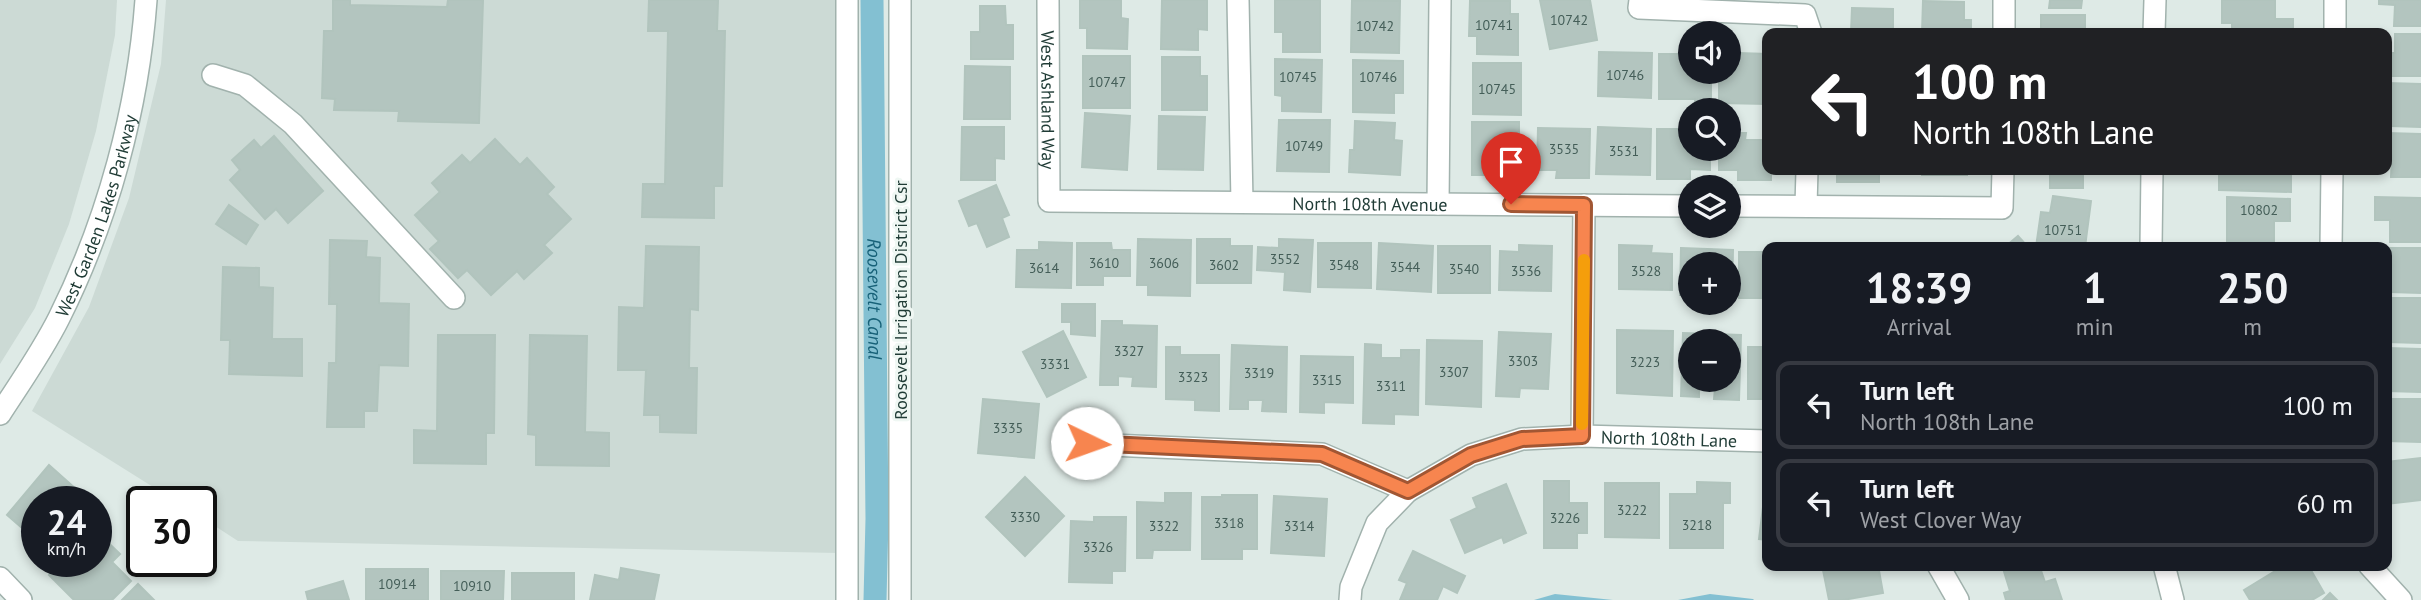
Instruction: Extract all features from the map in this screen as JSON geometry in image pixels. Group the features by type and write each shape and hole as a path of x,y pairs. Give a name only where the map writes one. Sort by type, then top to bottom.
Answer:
{"street":[{"name":"West Garden Lakes Parkway","path":"0,414 59,318 99,225 122,143 137,75 146,0"},
{"path":"847,0 847,600"},
{"name":"Roosevelt Irrigation District Csr","path":"900,0 900,600"},
{"name":"West Ashland Way","path":"1048,0 1049,201"},
{"path":"1238,0 1242,202"},
{"path":"1438,204 1440,0"},
{"path":"1640,0 1639,8 1805,15 1809,28"},
{"path":"2004,0 2004,28"},
{"path":"2154,28 2155,0"},
{"path":"2335,0 2335,28"},
{"path":"213,75 245,85 293,124 454,298"},
{"path":"1805,206 1807,175"},
{"path":"1741,206 2002,208 2003,175"},
{"path":"2151,242 2152,175"},
{"path":"2331,242 2332,175"},
{"name":"North 108th Avenue","path":"1049,201 1678,206"},
{"path":"1582,436 1584,205"},
{"name":"North 108th Lane","path":"1350,600 1351,587 1377,523 1408,491 1471,455 1522,439 1582,436 1762,441"},
{"path":"1087,443 1322,454 1408,491"},
{"path":"1941,571 1958,600"},
{"path":"2166,571 2173,600"},
{"path":"2375,571 2402,600"},
{"path":"0,578 21,600"}],"shaded area":[{"path":"0,0 117,0 115,35 96,131 69,224 35,308 0,364"},
{"path":"166,0 839,0 838,553 238,541 217,527 217,486 152,486 32,411 89,307 129,198 161,64"}],"water":[{"path":"1555,594 1613,600 1534,600"},
{"path":"1710,594 1753,599 1754,600 1678,600"}],"building":[{"path":"333,0 350,0 350,5 447,7 448,0 483,0 479,123 398,121 399,111 334,110 335,99 322,98 324,31 333,31"},
{"path":"649,0 718,0 717,31 725,31 722,186 714,186 714,218 642,217 643,184 665,184 668,31 648,31"},
{"path":"1080,0 1121,0 1121,18 1128,19 1127,49 1087,48 1087,28 1080,28"},
{"path":"1162,0 1207,0 1207,30 1198,29 1198,50 1161,49"},
{"path":"1275,0 1320,0 1320,52 1283,52 1283,32 1275,32"},
{"path":"1352,0 1400,1 1399,53 1351,52"},
{"path":"1540,0 1590,0 1597,40 1550,49"},
{"path":"2050,0 2082,0 2081,8 2049,8"},
{"path":"2222,0 2275,0 2275,19 2293,19 2293,28 2232,28 2232,23 2222,23"},
{"path":"2379,0 2421,0 2421,26 2394,26 2395,5 2379,4"},
{"path":"1470,1 1510,1 1510,14 1518,14 1518,55 1477,54 1477,36 1469,36"},
{"path":"1923,1 1964,2 1964,20 1971,20 1971,28 1922,28"},
{"path":"980,6 1005,6 1006,25 1013,25 1013,59 971,59 971,32 980,32"},
{"path":"1852,8 1893,9 1893,28 1851,28"},
{"path":"2041,15 2085,15 2085,28 2041,28"},
{"path":"2395,34 2421,34 2421,76 2392,76 2392,53 2395,53"},
{"path":"1599,52 1652,53 1651,98 1598,96"},
{"path":"1741,53 1762,54 1762,104 1741,103 1741,98 1719,98 1719,84 1741,84"},
{"path":"1659,54 1678,54 1678,84 1711,84 1711,98 1659,99"},
{"path":"1083,56 1130,56 1130,108 1083,108"},
{"path":"1162,57 1200,57 1200,76 1207,76 1207,110 1162,110"},
{"path":"1275,59 1322,60 1321,112 1282,111 1282,96 1275,95"},
{"path":"1353,60 1403,61 1403,93 1394,93 1394,113 1353,112"},
{"path":"1473,63 1521,63 1521,115 1473,114"},
{"path":"965,66 1010,67 1010,119 964,119"},
{"path":"2392,83 2421,84 2421,127 2392,126"},
{"path":"1085,113 1130,116 1127,170 1082,167"},
{"path":"1159,116 1205,117 1203,170 1158,169"},
{"path":"1279,120 1330,120 1329,172 1277,171"},
{"path":"1355,121 1395,123 1394,140 1402,141 1400,175 1349,172 1350,150 1354,150"},
{"path":"1472,122 1519,122 1519,175 1472,175"},
{"path":"962,127 1004,127 1004,159 995,158 995,180 961,180"},
{"path":"1598,127 1651,129 1650,175 1596,174"},
{"path":"1538,128 1590,129 1589,178 1556,178 1557,170 1537,170"},
{"path":"1657,129 1678,129 1678,161 1710,161 1710,170 1690,169 1690,175 1678,175 1678,179 1657,179"},
{"path":"1741,133 1746,133 1745,140 1762,140 1762,175 1771,175 1771,180 1741,180 1738,170 1719,170 1719,161 1741,161"},
{"path":"2392,133 2421,134 2421,177 2391,177"},
{"path":"274,136 323,191 288,223 276,209 265,219 230,180 240,170 232,160 254,140 261,148"},
{"path":"495,139 520,165 527,158 554,187 547,194 571,219 544,245 552,253 524,279 517,271 491,295 467,270 458,278 430,249 439,241 415,215 440,192 432,183 462,155 470,163"},
{"path":"1837,175 1879,175 1879,182 1837,182"},
{"path":"2050,175 2083,175 2083,188 2050,188"},
{"path":"2219,175 2291,175 2291,192 2219,190"},
{"path":"996,185 1009,215 1002,218 1009,237 987,247 977,223 969,226 959,201"},
{"path":"2053,196 2091,201 2086,242 2037,242 2041,212 2050,213"},
{"path":"2227,197 2290,199 2290,221 2274,221 2274,242 2227,241"},
{"path":"2375,197 2421,198 2421,242 2390,242 2390,220 2375,220"},
{"path":"229,205 258,225 246,244 216,224"},
{"path":"2018,236 2023,242 2011,242"},
{"path":"1138,239 1191,240 1190,296 1148,295 1148,285 1137,285"},
{"path":"1197,239 1230,239 1230,246 1252,246 1251,283 1197,283"},
{"path":"1279,239 1313,240 1310,292 1284,290 1285,272 1257,270 1258,247 1279,248"},
{"path":"330,240 367,241 366,257 380,258 379,303 409,304 408,366 379,365 377,411 364,411 364,427 327,427 329,363 336,363 337,304 329,304"},
{"path":"1039,242 1072,243 1071,288 1016,287 1017,250 1039,250"},
{"path":"1077,243 1111,243 1112,250 1130,250 1130,276 1103,276 1103,285 1077,285"},
{"path":"1318,243 1371,243 1371,288 1318,287"},
{"path":"1379,243 1433,246 1431,292 1377,289"},
{"path":"1519,245 1552,246 1551,291 1499,290 1500,251 1519,252"},
{"path":"1619,245 1652,246 1651,253 1672,254 1672,290 1619,289"},
{"path":"646,246 699,247 698,310 690,309 689,368 697,368 696,433 660,432 660,415 644,415 646,370 618,370 619,307 644,308"},
{"path":"1438,246 1490,246 1490,293 1438,293"},
{"path":"1681,248 1733,250 1733,252 1681,252"},
{"path":"2392,248 2421,248 2421,293 2392,292"},
{"path":"1741,252 1762,252 1762,298 1741,298"},
{"path":"223,267 259,268 259,287 273,288 272,339 302,339 302,376 229,374 230,340 221,340"},
{"path":"2392,298 2421,298 2421,343 2392,342"},
{"path":"1062,304 1095,304 1095,336 1071,334 1071,322 1062,322"},
{"path":"1102,321 1122,321 1122,325 1157,326 1156,387 1132,386 1133,377 1118,376 1118,385 1100,385"},
{"path":"1617,330 1673,331 1672,396 1617,393"},
{"path":"1063,331 1086,377 1047,397 1023,352"},
{"path":"1499,332 1551,334 1548,389 1520,388 1519,397 1496,396"},
{"path":"438,335 495,335 494,433 486,433 486,464 414,463 414,430 437,431"},
{"path":"530,335 587,336 585,432 609,433 609,466 536,465 536,435 528,434"},
{"path":"1427,340 1482,341 1481,407 1426,404"},
{"path":"1365,344 1381,345 1381,358 1401,358 1401,350 1419,350 1418,415 1394,414 1394,424 1363,423"},
{"path":"1232,345 1287,347 1286,412 1262,411 1263,400 1248,400 1248,409 1230,409"},
{"path":"1166,347 1180,347 1180,355 1219,355 1219,411 1195,410 1195,400 1166,399"},
{"path":"1748,347 1762,347 1762,399 1748,399"},
{"path":"2392,348 2421,349 2421,392 2392,391"},
{"path":"1301,356 1353,357 1353,403 1324,402 1324,413 1300,412"},
{"path":"1681,392 1699,392 1699,397 1681,396"},
{"path":"1715,392 1739,392 1739,400 1714,399"},
{"path":"983,399 1039,404 1034,458 978,453"},
{"path":"2392,399 2421,399 2421,442 2392,441"},
{"path":"2421,458 2421,500 2392,503 2392,461"},
{"path":"49,465 73,486 31,486"},
{"path":"1025,477 1064,516 1025,556 986,517"},
{"path":"1544,481 1569,481 1569,503 1587,503 1587,533 1577,533 1577,548 1544,548"},
{"path":"1697,482 1730,483 1730,503 1723,503 1723,548 1670,548 1670,494 1697,494"},
{"path":"1605,483 1659,483 1659,538 1605,537"},
{"path":"1506,484 1526,533 1504,543 1502,537 1465,553 1451,520 1477,508 1473,498"},
{"path":"1165,493 1191,493 1190,550 1153,550 1152,558 1137,558 1137,502 1165,503"},
{"path":"1257,495 1257,549 1242,549 1242,559 1202,559 1202,497"},
{"path":"1274,496 1327,499 1324,556 1271,553"},
{"path":"21,498 21,527 7,515"},
{"path":"1762,515 1762,539 1759,539"},
{"path":"1094,517 1126,517 1125,571 1112,571 1112,583 1069,582 1071,521 1094,522"},
{"path":"112,546 120,554 112,562"},
{"path":"1413,551 1465,576 1457,593 1443,586 1437,600 1400,600 1407,583 1399,580"},
{"path":"112,562 131,581 112,600 74,600 51,577 112,577"},
{"path":"621,568 659,575 654,600 590,600 595,575 619,580"},
{"path":"366,569 428,569 428,600 366,600"},
{"path":"441,571 504,571 503,600 441,600"},
{"path":"1823,571 1879,571 1883,593 1829,600"},
{"path":"2004,571 2041,571 2045,582 2055,579 2062,600 2006,600 2004,593 2010,591"},
{"path":"2275,571 2311,571 2324,593 2312,600 2250,600 2244,590"},
{"path":"512,573 574,573 574,600 512,600"},
{"path":"343,581 349,600 308,600 306,592"},
{"path":"138,584 154,600 122,600"},
{"path":"2330,593 2337,600 2323,600"}],"waterway":[{"name":"Roosevelt Canal","path":"872,0 877,519 875,600"}],"slow traffic":[{"path":"1582,424 1584,260"}],"route":[{"path":"1087,443 1322,454 1408,491 1471,455 1522,439 1582,436 1584,205 1511,204"}]}
